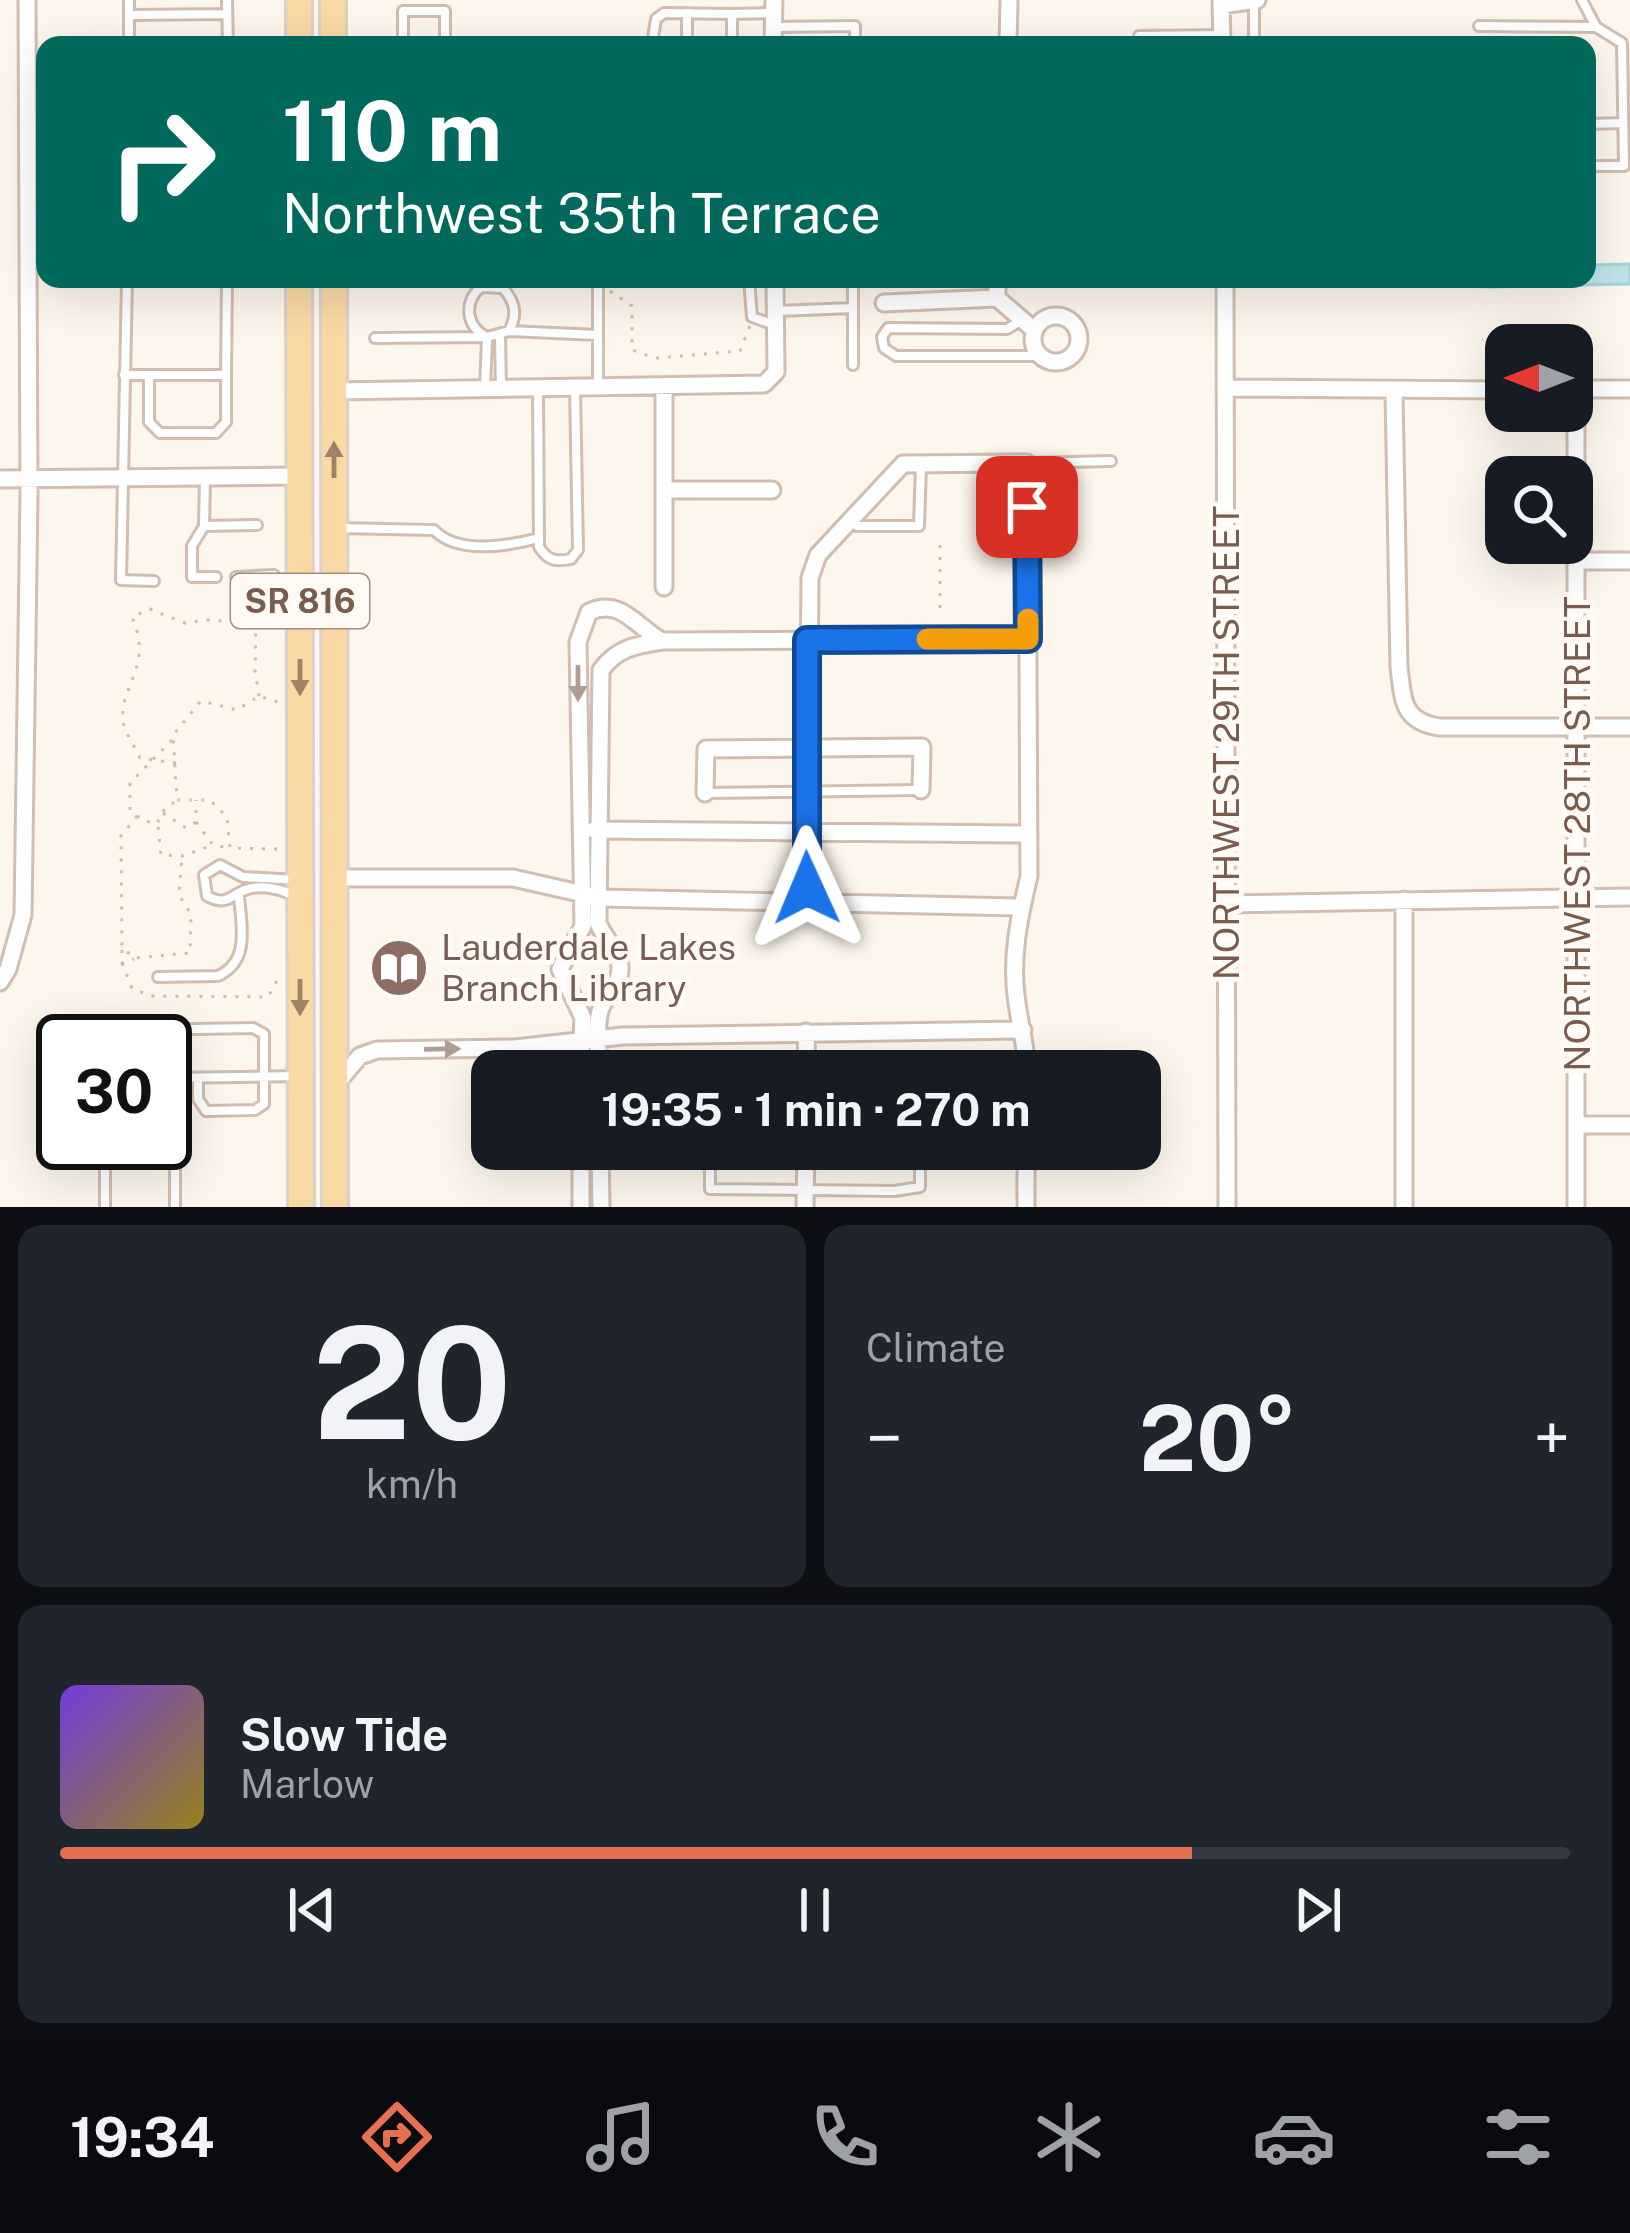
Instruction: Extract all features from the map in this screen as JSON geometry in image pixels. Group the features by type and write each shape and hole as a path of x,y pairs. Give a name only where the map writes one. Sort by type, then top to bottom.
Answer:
{"main road":[{"path":"299,0 299,36"},
{"path":"333,0 333,36"},
{"name":"SR 816","path":"299,288 300,591 288,849 300,890 301,1207"},
{"name":"SR 816","path":"334,288 335,1207"},
{"path":"300,476 334,528"},
{"path":"288,849 318,873 334,878"},
{"path":"300,890 333,924"}],"street":[{"path":"0,982 23,915 29,478 27,0"},
{"path":"1008,36 1009,0"},
{"path":"1222,36 1221,3 1255,0"},
{"path":"334,391 764,384 776,372 771,323 774,288"},
{"path":"997,288 997,298"},
{"name":"NORTHWEST 29TH STREET","path":"1225,288 1227,1207"},
{"path":"884,303 997,298 1028,325 1039,356 1056,363 1078,348 1072,322 1055,315 1028,325"},
{"path":"664,388 664,587"},
{"path":"1225,388 1485,390"},
{"path":"1593,389 1630,389"},
{"path":"1394,392 1404,709 1424,725 1630,727"},
{"path":"807,903 807,640 810,578 818,555 903,464 1027,463 1029,876 1016,932 1016,999 1025,1050"},
{"path":"0,479 300,476"},
{"path":"664,490 772,490"},
{"path":"1593,561 1630,561"},
{"name":"NORTHWEST 28TH STREET","path":"1576,1207 1578,564"},
{"path":"580,1050 584,1018 560,969 583,926 578,642 589,612 599,607 622,610 662,641"},
{"path":"601,670 610,657 630,646 662,641 1028,639"},
{"path":"578,642 600,657 598,923 618,955 620,969 618,984 598,1015 599,1050"},
{"path":"706,793 706,749 922,747 921,790"},
{"path":"579,832 1029,833"},
{"path":"334,878 513,878 601,898 1022,907"},
{"path":"1226,904 1630,897"},
{"path":"1404,900 1404,1207"},
{"path":"334,1087 361,1056 377,1050 806,1032 1023,1030"},
{"path":"806,1032 806,1050"},
{"path":"1576,1125 1630,1125"},
{"path":"581,1170 581,1207"},
{"path":"601,1170 601,1207"},
{"path":"805,1170 805,1207"},
{"path":"1026,1170 1026,1207"}],"lane":[{"path":"129,0 129,36"},
{"path":"227,0 228,36"},
{"path":"1254,36 1255,0"},
{"path":"1582,0 1596,27 1622,43 1624,166 1596,166"},
{"path":"403,36 403,11 445,11 446,36"},
{"path":"653,36 656,19 664,13 774,13 855,26 856,36"},
{"path":"687,13 687,36"},
{"path":"129,15 227,14"},
{"path":"732,14 732,36"},
{"path":"1479,26 1596,27"},
{"path":"1596,124 1623,124"},
{"path":"127,288 121,580 154,580"},
{"path":"149,375 149,422 160,433 216,433 226,422 227,288"},
{"path":"480,288 469,304 470,317 473,329 487,338"},
{"path":"493,390 515,310 503,288"},
{"path":"598,288 598,389"},
{"path":"749,288 752,317 771,323 853,308"},
{"path":"853,288 853,365"},
{"path":"1028,325 888,328 882,337 884,348 896,356 1039,356"},
{"path":"375,338 598,335"},
{"path":"487,338 493,390"},
{"path":"124,375 226,375"},
{"path":"538,390 539,538 546,558 558,561 572,559 578,550 575,389"},
{"path":"1027,463 1111,461"},
{"path":"849,520 857,526 919,526 921,464"},
{"path":"205,477 204,526 192,546 192,577 216,577"},
{"path":"204,526 257,525"},
{"path":"334,528 434,530 445,541 457,544 511,545 539,538"},
{"path":"236,577 274,575 274,591 300,591"},
{"path":"706,793 921,790"},
{"path":"220,865 243,877 300,890 244,890 225,902 215,901 207,896 204,875 220,865"},
{"path":"158,977 227,972 242,947 239,894"},
{"path":"192,1029 253,1028 264,1034 264,1104 256,1110 206,1111 198,1100 198,1078"},
{"path":"192,1078 300,1076"},
{"path":"105,1170 105,1207"},
{"path":"174,1170 175,1207"},
{"path":"710,1170 710,1189 920,1187 920,1170"}],"path":[{"path":"609,290 632,306 632,350 655,358 740,351 751,322 771,323"},
{"path":"940,545 940,617"},
{"path":"176,763 140,758 123,724 126,699 140,670 138,631 132,617 150,609 185,623 256,623 260,696"},
{"path":"158,824 130,810 130,783 173,739 187,713 201,701 237,710 260,696 284,703"},
{"path":"173,739 177,800"},
{"path":"230,848 227,817 210,800 177,800 162,812 160,855 182,856 213,844 230,848 288,849"},
{"path":"196,800 196,822 213,844"},
{"path":"162,812 187,828 196,822"},
{"path":"137,816 121,836 122,964 132,988 150,996 268,997 286,965"},
{"path":"122,964 135,958 190,953 191,914 179,895 182,856"},
{"path":"122,948 135,958"}],"water":[{"path":"1630,264 1630,284 1596,285 1596,265"}],"slow traffic":[{"path":"927,639 1028,639 1028,619"}],"place":[{"name":"Lauderdale Lakes Branch Library","path":"399,968"}],"route":[{"path":"807,888 807,640 1028,639 1027,507"}]}
